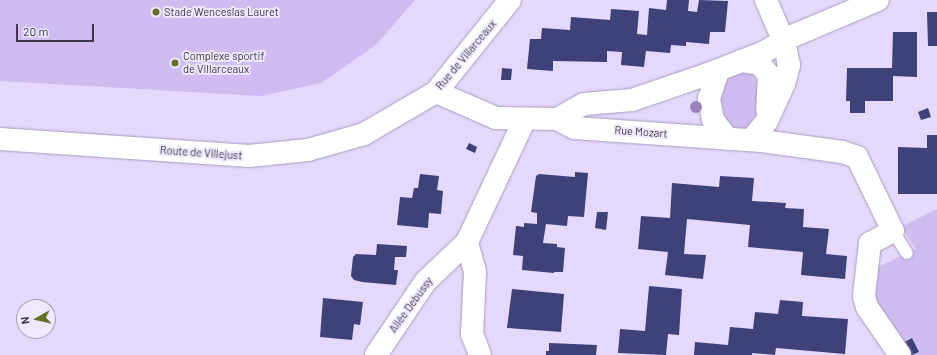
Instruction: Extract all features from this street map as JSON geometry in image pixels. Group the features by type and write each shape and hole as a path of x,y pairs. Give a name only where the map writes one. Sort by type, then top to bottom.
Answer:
{"street":[{"name":"Rue de Villarceaux","path":"395,117 436,92 510,0"},
{"path":"751,140 767,121 784,84 789,65 784,42 766,0"},
{"name":"Rue Mozart","path":"557,119 584,104 632,100 718,71 878,0"},
{"path":"741,61 760,64 769,75 767,121"},
{"path":"718,71 709,99 712,120 728,139"},
{"name":"Rue Mozart","path":"436,92 496,118 557,119 575,128 751,140 842,152 857,157 894,231"},
{"name":"Route de Villejust","path":"0,139 249,156 308,150 364,134 395,117"},
{"name":"Allée Debussy","path":"376,355 426,281 467,242 525,119"},
{"path":"894,231 870,243 864,296 867,307 900,355"},
{"path":"467,242 475,271 472,334 480,355"}],"lane":[{"path":"894,231 907,253"}],"shaded area":[{"name":"Complexe sportif de Villarceaux","path":"0,0 415,0 376,45 321,83 261,96 0,81"},
{"path":"741,72 752,74 758,83 761,99 756,115 747,128 728,128 719,109 721,84 732,75"},
{"path":"937,209 937,355 900,355 867,307 866,273 916,249 901,227"}],"building":[{"path":"667,0 689,0 688,11 697,12 699,0 728,1 725,32 710,32 709,44 686,42 686,46 671,45 670,53 646,51 644,67 621,65 622,52 607,51 607,62 553,61 553,71 527,69 530,39 541,39 542,28 570,30 571,17 610,20 611,9 639,11 637,34 647,35 649,8 666,10"},
{"path":"927,12 937,12 937,46 928,46"},
{"path":"893,32 917,32 917,77 893,76 893,101 865,101 865,113 850,113 850,101 846,101 847,68 892,68"},
{"path":"502,68 512,69 511,80 501,80"},
{"path":"928,108 931,117 921,120 918,112"},
{"path":"927,135 937,135 937,194 898,194 898,147 927,148"},
{"path":"469,143 477,147 475,153 466,149"},
{"path":"575,172 588,173 584,217 568,216 567,226 546,224 543,243 557,244 557,247 565,248 563,272 554,273 522,270 523,256 513,255 516,226 524,227 524,223 537,224 537,213 531,212 536,176 539,174 575,177"},
{"path":"420,174 439,176 437,190 443,191 441,214 429,213 428,228 397,225 400,197 412,198 414,188 418,188"},
{"path":"720,176 754,178 752,201 786,203 785,208 804,209 803,227 829,229 826,254 847,256 845,279 801,275 803,252 748,247 750,225 687,219 684,254 706,255 703,279 665,275 668,252 638,249 641,216 670,218 672,183 719,187"},
{"path":"597,212 608,212 606,230 595,228"},
{"path":"377,244 407,246 406,257 395,257 394,270 398,270 396,285 362,282 354,280 351,276 353,257 356,254 376,255"},
{"path":"649,286 682,289 679,335 668,334 666,355 618,353 620,329 645,331"},
{"path":"512,289 564,294 561,332 507,328"},
{"path":"323,298 363,302 360,325 354,324 352,340 320,337"},
{"path":"780,300 803,302 802,316 848,319 845,354 776,348 775,355 752,353 752,355 694,355 695,342 728,345 730,327 753,329 755,312 778,314"},
{"path":"912,338 919,352 912,355 906,355 901,344"},
{"path":"549,343 597,345 596,355 546,355 546,351 549,351"}],"place":[{"name":"Stade Wenceslas Lauret","path":"156,12"},
{"name":"Complexe sportif de Villarceaux","path":"175,63"}]}
